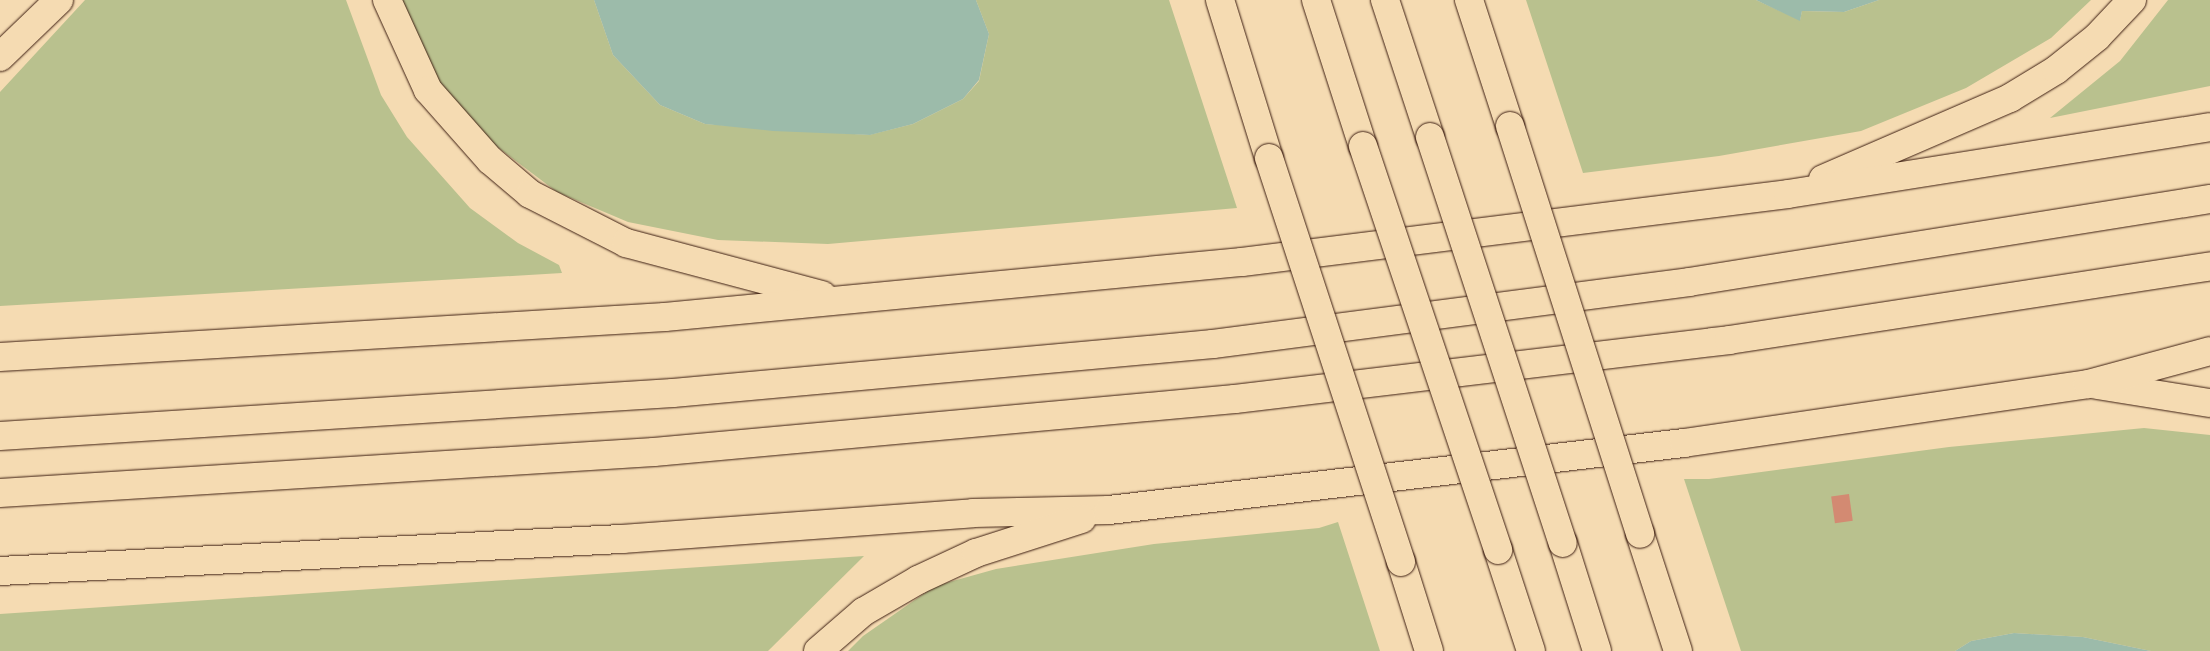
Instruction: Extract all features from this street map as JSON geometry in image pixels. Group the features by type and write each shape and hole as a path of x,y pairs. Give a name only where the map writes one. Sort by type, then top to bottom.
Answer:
{"highway":[{"path":"0,57 60,0"},
{"path":"387,0 428,90 484,154 530,194 626,243 842,300"},
{"path":"1220,0 1269,158 1429,651"},
{"path":"1316,0 1531,651"},
{"path":"1385,0 1598,651"},
{"path":"1469,0 1678,651"},
{"path":"1788,194 2010,98 2056,70 2097,37 2132,0"},
{"path":"0,357 664,316 1242,262 1788,194 2210,127"},
{"path":"0,436 673,393 1213,344 1689,282 2210,199"},
{"path":"0,493 654,452 1235,398 1730,340 2210,266"},
{"path":"0,571 622,539 973,513 1109,510 1684,443 2088,384 2210,351"},
{"path":"2088,384 2210,403"},
{"path":"818,651 863,612 918,580 976,553 1109,510"}],"green space":[{"path":"85,0 346,0 381,95 407,137 470,208 518,243 559,265 562,273 0,306 0,92"},
{"path":"402,0 594,0 613,55 660,105 705,124 869,135 913,124 963,99 979,81 989,34 976,0 1169,0 1237,208 828,244 718,240 628,222 557,192 488,140 431,78"},
{"path":"1526,0 1756,0 1800,20 1802,11 1844,12 1879,0 2091,0 2051,38 1966,88 1861,131 1719,156 1583,173"},
{"path":"2168,0 2210,0 2210,86 2050,118 2120,61"},
{"path":"2144,428 2210,435 2210,651 2151,651 2083,637 2014,633 1971,641 1955,651 1741,651 1684,479 1709,479 1949,447"},
{"path":"1338,522 1380,651 848,651 863,636 935,586 996,569 1154,544 1319,528"},
{"path":"864,556 768,651 0,651 0,614"}],"shaded area":[{"path":"594,0 976,0 989,34 979,80 963,99 913,124 870,135 773,131 705,124 660,105 613,55"},
{"path":"1756,0 1879,0 1844,12 1802,11 1800,21"},
{"path":"2014,633 2083,637 2151,651 1955,651 1971,641"}],"building":[{"path":"1849,494 1853,521 1835,523 1831,497"}]}
